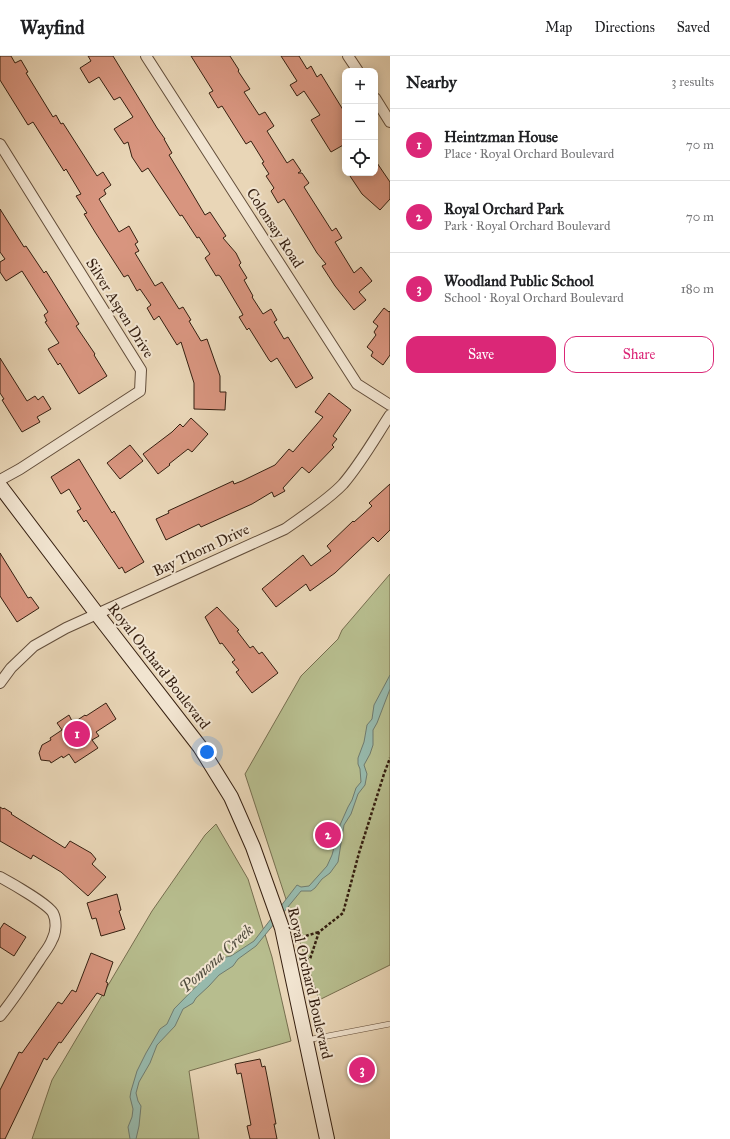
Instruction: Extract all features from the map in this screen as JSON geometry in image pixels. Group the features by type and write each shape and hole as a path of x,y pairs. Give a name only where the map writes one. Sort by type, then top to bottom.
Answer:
{"street":[{"name":"Colonsay Road","path":"146,56 357,384 390,405"},
{"path":"348,56 356,68"},
{"path":"378,103 390,122"},
{"name":"Silver Aspen Drive","path":"0,144 141,370 140,390 20,469 0,480"},
{"name":"Bay Thorn Drive","path":"0,683 11,668 34,646 66,628 252,542 285,529 304,516 342,484 359,462 390,415"},
{"name":"Royal Orchard Boulevard","path":"0,486 200,747 231,797 253,847 284,936 327,1139"},
{"path":"0,877 21,888 48,908 53,913 55,927 52,942 18,993 0,1016"}],"lane":[{"path":"306,1040 390,1024"}],"path":[{"path":"284,936 302,937 319,932 344,913 359,853 390,758"},
{"path":"290,963 310,959 319,932"}],"green space":[{"path":"390,574 390,965 319,1000 245,774 301,676 338,639 342,630"},
{"path":"216,824 248,879 272,957 291,1041 189,1071 199,1139 32,1139 52,1080 152,911 205,835"}],"shaded area":[{"path":"390,675 390,689 373,730 373,745 364,765 367,774 365,785 358,794 351,814 344,825 338,862 330,873 322,879 315,888 311,891 301,891 256,946 238,959 233,966 219,975 196,998 193,1003 183,1009 175,1026 157,1045 150,1063 139,1082 136,1093 141,1106 139,1126 136,1139 130,1139 128,1127 133,1109 130,1097 137,1071 160,1029 167,1024 174,1009 221,961 254,941 297,885 301,887 309,886 327,866 332,855 340,825 356,788 361,782 358,758 364,742 367,725 372,719 374,705"}],"building":[{"path":"0,56 11,56 15,63 21,60 28,72 26,73 53,117 56,115 61,124 63,123 97,176 103,172 111,185 104,190 106,194 99,199 119,232 129,226 138,242 135,244 139,251 135,253 155,286 162,282 179,309 183,307 191,320 189,321 201,341 207,339 220,376 220,392 226,392 225,410 194,409 194,383 181,342 177,345 159,316 154,320 147,308 151,305 140,289 137,291 128,275 124,277 95,232 84,214 87,213 76,196 81,194 66,169 64,171 33,122 28,125 0,80"},
{"path":"88,56 113,56 165,139 172,153 169,155 205,215 210,212 226,236 223,238 236,253 241,263 239,265 247,278 244,280 253,296 252,297 263,314 271,309 277,320 274,322 284,339 288,337 313,378 296,388 277,358 271,362 249,328 247,330 239,317 243,315 241,311 220,276 216,276 205,258 210,254 199,237 197,238 182,215 180,216 148,168 142,172 132,157 128,142 124,144 114,129 133,117 120,97 114,100 99,77 89,83 80,68 91,61"},
{"path":"191,56 230,56 239,70 238,71 250,89 244,92 259,115 265,112 274,126 267,131 287,163 293,159 301,171 298,173 302,173 309,183 304,187 332,231 336,228 342,238 335,242 354,273 361,267 372,281 359,292 366,300 354,310 335,286 322,266 326,264 317,253 284,199 278,203 271,191 274,188 266,176 269,174 262,163 264,162 251,141 246,144 222,106 218,108 209,93 213,91"},
{"path":"281,56 299,56 307,69 311,66 317,77 321,74 342,108 342,146 331,152 311,120 320,115 304,91 297,96 290,85 297,81"},
{"path":"378,164 390,182 390,199 380,210 362,194 350,176 378,176"},
{"path":"0,209 24,247 26,246 44,273 46,271 79,324 76,326 95,354 94,355 107,376 79,394 60,363 58,365 48,349 59,343 45,322 47,321 44,315 48,312 22,271 6,281 0,272 0,262 5,259 0,252"},
{"path":"384,308 389,312 390,311 390,355 383,365 371,356 373,352 367,347 376,335 374,332 378,326 373,322"},
{"path":"0,358 27,401 35,396 38,400 43,396 51,409 37,417 40,422 22,432 2,400 4,399 0,393"},
{"path":"329,393 351,410 333,436 337,439 332,445 334,447 309,473 302,467 283,488 285,491 274,497 272,492 252,504 201,527 199,524 166,540 156,519 169,513 168,511 233,481 234,484 242,481 275,465 289,449 293,452 323,417 315,412"},
{"path":"191,418 208,434 192,452 188,449 158,474 143,454 180,424 183,427"},
{"path":"130,445 143,461 120,479 107,463"},
{"path":"79,459 112,513 114,511 144,562 125,573 122,567 119,569 86,520 84,522 77,511 81,509 69,489 61,494 51,477"},
{"path":"390,484 390,530 378,542 373,537 335,573 310,591 306,584 276,607 262,589 303,555 311,566 331,551 327,546 353,521 354,522 372,506 369,503"},
{"path":"0,553 28,598 31,597 39,608 17,622 0,596"},
{"path":"217,607 239,630 237,631 250,648 253,646 259,654 262,652 278,673 252,693 236,672 239,670 232,662 235,660 222,643 220,644 205,617"},
{"path":"106,703 116,719 96,732 99,736 92,740 98,748 75,763 69,754 63,758 62,756 51,763 50,761 41,760 39,753 42,745 51,740 50,738 62,730 57,723 69,715 73,723"},
{"path":"0,807 12,813 11,814 65,848 70,841 91,853 96,859 92,864 106,877 88,896 61,872 33,855 31,859 0,841"},
{"path":"117,894 121,910 119,911 125,929 101,936 96,918 92,919 87,903"},
{"path":"4,923 26,937 14,956 0,947 0,929"},
{"path":"91,953 113,962 106,982 108,983 104,996 97,993 61,1043 59,1042 47,1060 44,1058 5,1139 0,1139 0,1090 19,1052 22,1053 58,1002 62,1004 72,990 76,992"},
{"path":"260,1059 262,1067 265,1066 276,1124 274,1124 277,1139 250,1139 247,1126 251,1125 241,1073 237,1074 235,1064"}],"place":[{"name":"Heintzman House","path":"77,734"},
{"name":"Royal Orchard Park","path":"328,835"},
{"name":"Woodland Public School","path":"362,1070"}],"water label":[{"name":"Pomona Creek","path":"216,958"}]}
